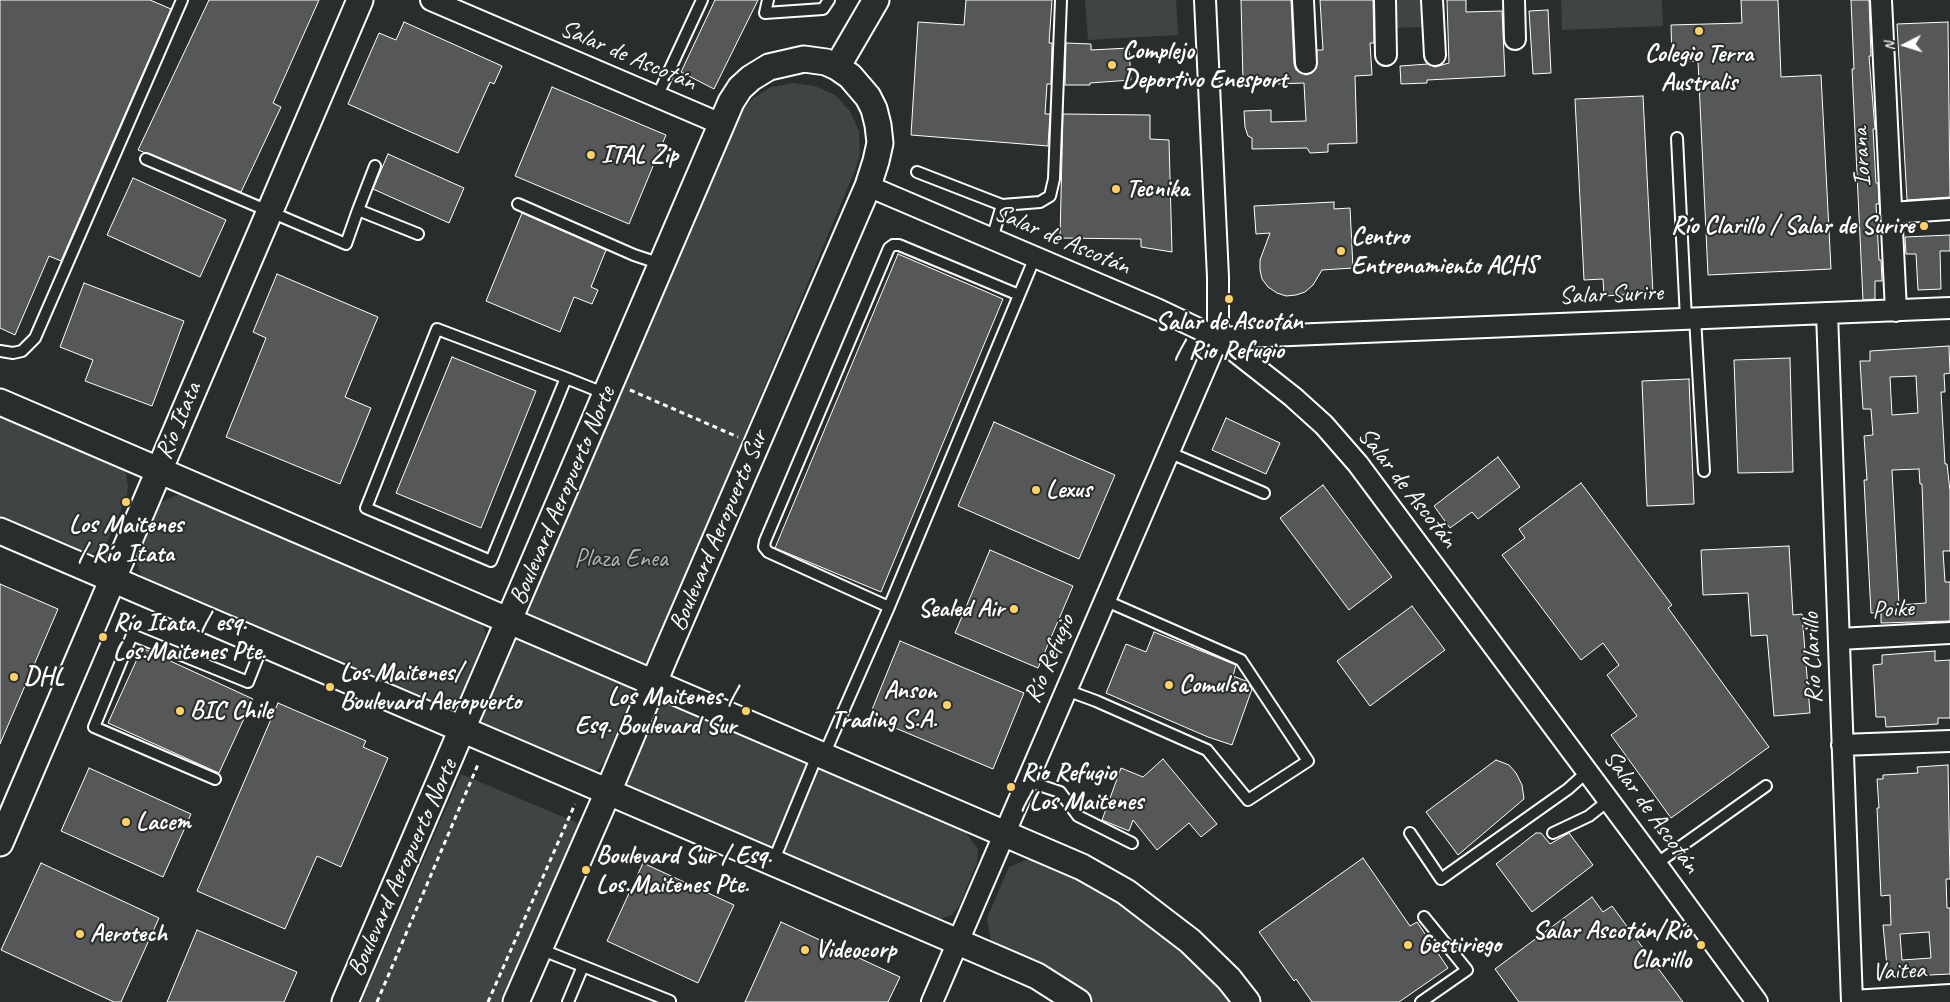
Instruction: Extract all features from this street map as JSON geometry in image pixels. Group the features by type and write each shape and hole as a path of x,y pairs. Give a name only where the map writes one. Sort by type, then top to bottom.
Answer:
{"street":[{"name":"Río Itata","path":"0,843 360,0"},
{"name":"Salar de Ascotán","path":"431,0 721,124"},
{"path":"837,67 876,0"},
{"path":"1205,0 1218,278 1218,338"},
{"path":"1303,0 1306,63"},
{"path":"1384,0 1386,55"},
{"path":"1432,0 1435,55"},
{"path":"1514,0 1515,39"},
{"name":"Iorana","path":"1881,0 1896,311"},
{"name":"Boulevard Aeropuerto Norte","path":"345,1002 730,102 740,88 751,78 769,67 804,59 826,62 837,67"},
{"name":"Boulevard Aeropuerto Sur","path":"516,1002 868,186 880,143 878,125 868,97 850,76 837,67"},
{"name":"Salar de Ascotán","path":"868,186 1159,310 1218,338 1293,396 1324,425 1348,452 1588,771 1757,1002"},
{"path":"1891,213 1950,209"},
{"name":"Salar Surire","path":"1218,338 1274,334 1950,308"},
{"name":"Río Clarillo","path":"1827,313 1852,1001"},
{"path":"1257,367 1260,350 1274,334"},
{"name":"Río Refugio","path":"932,1002 1218,338"},
{"path":"0,402 1082,867 1134,898 1190,941 1229,979 1247,1002"},
{"path":"0,531 1037,976 1078,1002"},
{"name":"Poike","path":"1839,639 1950,633"},
{"path":"1842,745 1950,741"},
{"name":"Vaitea","path":"1852,1001 1950,995"}],"lane":[{"path":"0,351 13,353 22,351 35,338 182,0"},
{"path":"657,97 702,0"},
{"path":"768,0 765,13 823,9 829,0"},
{"path":"917,172 1002,205 1040,202 1050,196 1054,179 1062,0"},
{"path":"1676,138 1704,471"},
{"path":"146,159 346,244 375,166"},
{"path":"518,204 634,255 662,264"},
{"path":"992,238 1002,205"},
{"path":"358,210 418,234"},
{"path":"889,607 768,552 764,548 765,541 890,248 893,245 899,245 1019,295"},
{"path":"772,862 889,607 1035,257"},
{"path":"566,378 491,560 366,508 438,330 566,378 606,394"},
{"path":"1168,452 1264,493"},
{"path":"1066,690 1096,701 1207,750 1248,800 1308,761 1241,660 1104,600"},
{"path":"215,779 94,728 132,635 248,682 263,644"},
{"path":"1410,833 1441,879 1568,789 1588,771"},
{"path":"1026,780 1060,792 1078,816 1132,843"},
{"path":"1656,864 1766,786"},
{"path":"1553,833 1589,816 1609,800"},
{"path":"1421,1002 1467,970 1424,917"},
{"path":"540,948 670,1001"},
{"path":"568,1002 583,966"}],"path":[{"path":"643,396 756,445"},
{"path":"377,1002 479,762"},
{"path":"488,1002 575,804"}],"green space":[{"path":"1085,0 1176,0 1178,35 1088,40"},
{"path":"1395,0 1424,0 1425,27 1396,28"},
{"path":"1561,0 1662,0 1663,26 1562,30"},
{"name":"Plaza Enea","path":"793,83 815,86 835,95 850,111 859,131 860,153 856,168 647,667 526,615 738,116 752,99 771,87"},
{"path":"0,411 125,468 128,486 127,496 106,545 94,553 81,554 0,519"},
{"path":"191,493 478,619 486,634 455,709 443,711 152,586 142,578 137,564 137,555 160,503 174,496"},
{"path":"522,637 627,682 631,697 605,761 599,769 590,772 486,728 482,719 483,709 514,640"},
{"path":"672,701 961,826 978,849 977,863 959,906 952,915 937,920 631,791 628,785 628,778 656,709"},
{"path":"461,774 580,824 500,1002 361,1002"},
{"path":"1040,859 1060,867 1147,921 1181,949 1218,985 1231,1002 1095,1002 1057,974 991,942 987,918 1009,867 1025,860"}],"building":[{"path":"0,0 150,0 171,9 61,261 49,256 15,335 0,328"},
{"path":"209,0 319,0 273,103 281,107 241,192 138,150"},
{"path":"715,0 758,0 714,89 681,72"},
{"path":"966,0 1052,0 1049,43 1052,43 1051,84 1047,84 1045,114 1050,114 1048,146 911,135 918,22 964,25"},
{"path":"1241,0 1291,0 1294,64 1296,70 1306,75 1316,69 1317,50 1323,50 1320,0 1373,0 1374,43 1370,43 1372,75 1355,76 1357,143 1328,144 1328,152 1310,153 1307,148 1252,149 1252,138 1248,136 1245,127 1244,111 1271,110 1271,122 1306,121 1304,83 1278,84 1278,80 1243,81"},
{"path":"1447,0 1466,0 1466,12 1502,11 1505,76 1427,80 1427,83 1401,84 1400,66 1428,64 1435,67 1449,63"},
{"path":"1741,0 1778,0 1781,77 1821,75 1831,269 1708,275 1698,61 1672,62 1671,25 1742,23"},
{"path":"1851,0 1869,0 1871,56 1869,56 1875,129 1873,129 1876,183 1878,183 1879,204 1876,204 1882,281 1875,281 1875,299 1863,300 1852,69 1854,69"},
{"path":"1548,10 1551,73 1533,74 1529,11"},
{"path":"404,22 502,66 494,84 490,82 458,153 348,104 379,33 396,40"},
{"path":"1948,22 1950,197 1907,200 1897,24"},
{"path":"1066,43 1091,44 1091,50 1129,48 1131,80 1090,83 1090,85 1065,85"},
{"name":"ITAL Zip","path":"552,87 666,135 629,224 515,176"},
{"path":"1643,96 1653,293 1604,296 1603,279 1584,280 1575,99"},
{"name":"Tecnika","path":"1063,114 1150,115 1150,139 1169,140 1172,252 1141,247 1141,239 1060,238"},
{"path":"388,154 464,188 449,223 373,189"},
{"path":"133,178 226,220 200,277 107,235"},
{"path":"1334,202 1334,209 1350,208 1353,268 1322,270 1313,285 1305,292 1296,295 1286,296 1268,287 1262,279 1260,260 1270,233 1256,234 1254,206"},
{"path":"522,213 606,250 591,287 598,290 592,304 574,297 560,332 486,301"},
{"path":"1950,235 1950,251 1940,251 1941,289 1918,290 1916,254 1906,254 1905,237"},
{"path":"898,254 1003,299 881,592 775,548"},
{"path":"277,274 378,317 345,397 371,408 340,484 226,437 266,338 253,332"},
{"path":"84,283 184,321 152,406 85,381 93,360 60,347"},
{"path":"1949,346 1950,373 1944,374 1945,392 1941,392 1945,464 1947,464 1950,491 1950,551 1943,551 1945,582 1950,582 1950,621 1881,623 1881,613 1871,613 1864,480 1867,480 1864,436 1873,435 1871,409 1863,409 1860,361 1870,361 1870,351","holes":["1916,376 1918,413 1892,415 1890,377","1919,469 1920,484 1922,484 1926,603 1899,605 1892,470"]},
{"path":"452,357 536,391 481,528 396,493"},
{"path":"1790,358 1793,472 1738,473 1734,360"},
{"path":"1689,379 1694,504 1647,506 1642,381"},
{"path":"1226,418 1280,443 1266,474 1212,450"},
{"name":"Lexus","path":"994,422 1115,475 1079,559 958,506"},
{"path":"1498,457 1520,487 1478,519 1472,512 1450,528 1434,506"},
{"path":"1581,483 1672,605 1668,608 1769,747 1671,818 1611,735 1637,716 1607,675 1619,665 1603,643 1581,660 1502,555 1525,538 1519,529"},
{"path":"1323,485 1392,577 1349,610 1280,518"},
{"path":"1789,546 1793,615 1802,614 1810,713 1774,716 1767,635 1751,636 1748,593 1703,595 1701,550"},
{"name":"Sealed Air","path":"990,550 1073,586 1038,668 955,633"},
{"name":"DHL","path":"0,584 58,609 0,744"},
{"path":"1412,606 1445,650 1370,706 1337,661"},
{"name":"Comulsa","path":"1154,632 1236,665 1233,676 1246,681 1244,684 1252,689 1232,745 1208,737 1106,693 1126,644 1146,652"},
{"name":"Anson Trading S.A.","path":"900,641 1024,693 993,769 869,717"},
{"name":"BIC Chile","path":"142,648 253,699 219,773 108,723"},
{"path":"1935,651 1935,661 1950,660 1950,718 1938,718 1938,724 1886,727 1885,717 1876,717 1873,665 1882,664 1882,655"},
{"path":"278,703 366,741 363,747 388,758 341,867 317,856 285,929 197,891"},
{"path":"1163,759 1217,824 1201,837 1189,823 1157,850 1133,820 1129,831 1102,820 1121,768 1143,777"},
{"path":"1496,760 1509,765 1516,773 1522,785 1524,799 1458,855 1426,812"},
{"path":"1948,765 1950,879 1946,879 1947,908 1950,908 1950,974 1888,977 1883,925 1891,925 1890,895 1881,896 1877,779 1883,779 1883,775 1918,773 1917,767","holes":["1929,932 1931,958 1902,960 1900,934"]},
{"name":"Lacem","path":"89,768 191,814 163,877 61,831"},
{"path":"1536,833 1541,833 1550,844 1569,833 1593,865 1532,912 1496,864"},
{"path":"1363,858 1410,926 1417,922 1448,968 1399,1002 1312,1002 1296,979 1294,981 1259,932"},
{"name":"Aerotech","path":"41,863 159,918 121,1002 114,1002 1,950"},
{"path":"643,863 734,905 698,983 607,941"},
{"path":"1592,897 1603,912 1612,906 1683,1002 1519,1002 1495,969"},
{"name":"Videocorp","path":"781,922 900,977 888,1002 745,1002"},
{"path":"197,930 297,972 284,1002 167,1002"}],"place":[{"name":"Colegio Terra Australis","path":"1699,31"},
{"name":"Complejo Deportivo Enesport","path":"1112,65"},
{"name":"ITAL Zip","path":"591,155"},
{"name":"Tecnika","path":"1116,189"},
{"name":"Río Clarillo / Salar de Surire","path":"1924,226"},
{"name":"Centro Entrenamiento ACHS","path":"1341,251"},
{"name":"Salar de Ascotán / Rio Refugio","path":"1229,299"},
{"name":"Lexus","path":"1036,490"},
{"name":"Los Maitenes / Río Itata","path":"126,502"},
{"name":"Sealed Air","path":"1014,609"},
{"name":"Río Itata / esq. Los.Maitenes Pte.","path":"103,637"},
{"name":"DHL","path":"14,677"},
{"name":"Comulsa","path":"1169,685"},
{"name":"Los Maitenes/ Boulevard Aeropuerto","path":"330,687"},
{"name":"Anson Trading S.A.","path":"947,705"},
{"name":"BIC Chile","path":"180,711"},
{"name":"Los Maitenes / Esq. Boulevard Sur","path":"746,711"},
{"name":"Rio Refugio /Los Maitenes","path":"1011,787"},
{"name":"Lacem","path":"126,822"},
{"name":"Boulevard Sur / Esq. Los.Maitenes Pte.","path":"586,870"},
{"name":"Aerotech","path":"80,934"},
{"name":"Gestiriego","path":"1408,945"},
{"name":"Salar Ascotán/Río Clarillo","path":"1701,945"},
{"name":"Videocorp","path":"805,950"}]}
